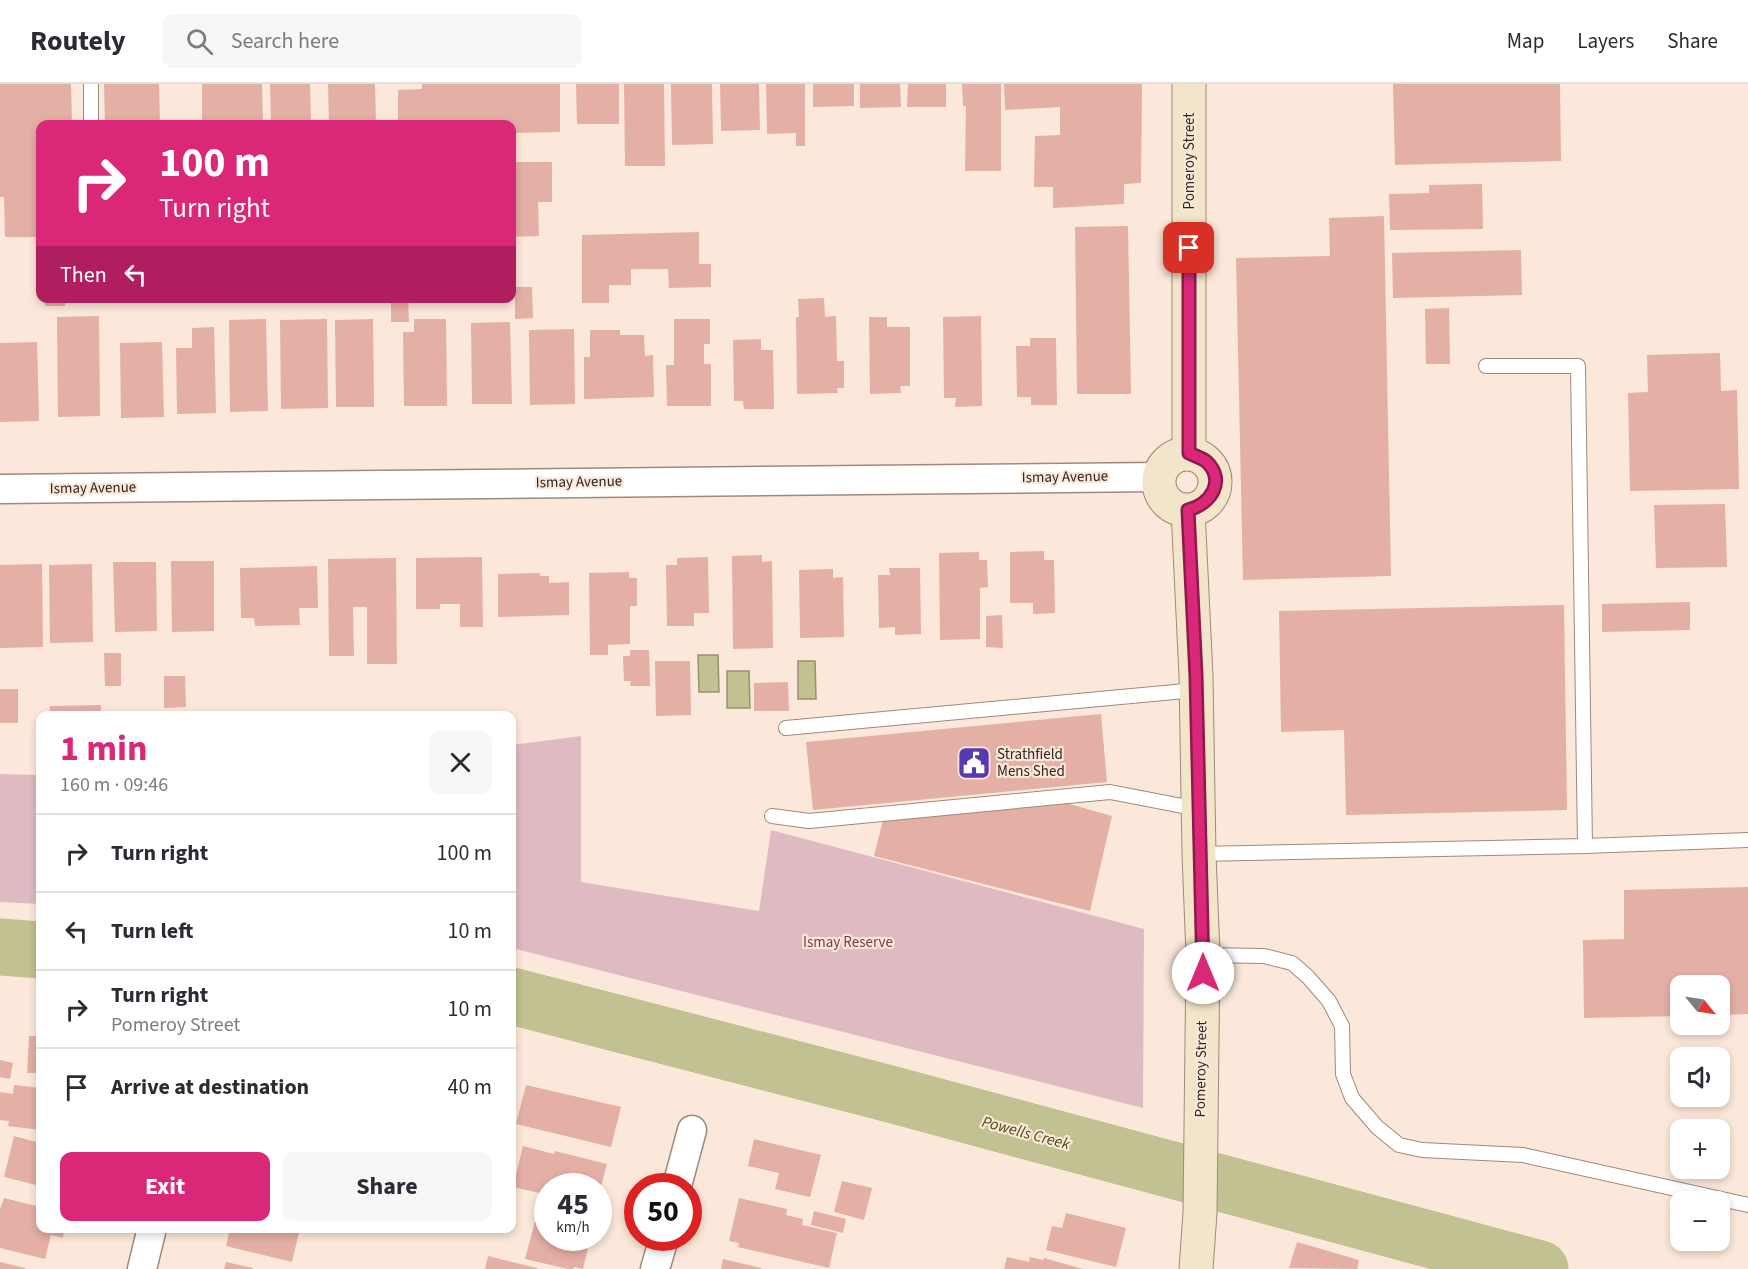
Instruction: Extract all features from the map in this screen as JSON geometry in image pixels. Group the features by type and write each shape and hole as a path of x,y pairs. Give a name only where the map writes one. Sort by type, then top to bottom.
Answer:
{"main road":[{"name":"Pomeroy Street","path":"1189,84 1189,453"},
{"path":"1189,453 1205,460 1215,476 1215,486 1206,503 1188,510 1178,509 1163,497 1159,488 1159,477 1166,462 1181,454 1189,453"},
{"name":"Pomeroy Street","path":"1188,510 1196,690 1203,955 1200,1213 1196,1269"}],"street":[{"name":"Ismay Avenue","path":"0,489 1159,477"},
{"path":"680,1173 692,1130"},
{"path":"142,1269 151,1233"},
{"path":"655,1269 660,1251"}],"lane":[{"path":"92,84 92,120"},
{"path":"1486,366 1578,366 1585,846"},
{"path":"786,728 1196,690"},
{"path":"772,816 809,821 1110,792 1198,809"},
{"path":"1199,854 1585,846 1748,840"},
{"path":"1203,955 1264,956 1292,963 1308,977 1329,1001 1342,1026 1343,1074 1352,1098 1377,1126 1399,1145 1422,1150 1522,1155 1748,1205"}],"green space":[{"name":"Ismay Reserve","path":"581,736 581,882 759,911 771,830 1144,929 1143,1108 516,949 516,744"},
{"path":"0,774 36,775 36,904 0,902"}],"shaded area":[{"path":"698,655 718,655 719,692 699,692"},
{"path":"798,661 815,661 816,699 798,699"},
{"path":"727,671 749,671 750,708 727,708"}],"building":[{"path":"0,84 71,84 72,120 36,120 36,237 5,237 4,197 0,197"},
{"path":"104,84 159,84 160,120 105,120"},
{"path":"202,84 262,84 263,120 202,120"},
{"path":"270,84 310,84 311,120 271,120"},
{"path":"328,84 375,84 376,120 329,120"},
{"path":"422,84 560,84 560,132 516,133 516,120 398,120 398,90 422,89"},
{"path":"576,84 619,84 619,124 577,124"},
{"path":"624,84 664,84 665,166 625,166"},
{"path":"671,84 712,84 713,144 672,145"},
{"path":"720,84 759,84 760,130 721,131"},
{"path":"766,84 805,84 805,146 796,146 796,133 767,134"},
{"path":"813,84 854,84 854,106 813,107"},
{"path":"860,84 900,84 901,107 860,108"},
{"path":"908,84 946,84 946,107 907,107"},
{"path":"962,84 1001,84 1001,171 965,171 966,106 963,106"},
{"path":"1004,84 1142,84 1141,183 1124,184 1124,204 1053,208 1053,187 1034,187 1035,136 1060,135 1060,107 1005,110"},
{"path":"1393,84 1560,84 1561,161 1395,165"},
{"path":"516,162 552,162 552,202 538,202 539,236 516,237"},
{"path":"1482,184 1483,229 1390,230 1389,194 1429,193 1429,185"},
{"path":"1384,216 1391,576 1243,580 1236,258 1330,256 1329,218"},
{"path":"1128,226 1131,394 1077,394 1075,227"},
{"path":"699,232 699,264 711,264 711,287 669,288 668,269 631,269 631,285 609,285 609,303 582,303 582,235"},
{"path":"1521,250 1522,295 1393,298 1392,253"},
{"path":"516,287 532,287 533,318 515,319"},
{"path":"824,298 825,317 836,316 837,361 844,361 844,388 837,388 838,393 797,394 796,317 799,317 798,299"},
{"path":"45,303 65,303 65,306 45,306"},
{"path":"391,303 408,303 409,322 391,322"},
{"path":"1449,308 1450,364 1426,364 1425,309"},
{"path":"99,316 100,416 58,417 57,317"},
{"path":"981,316 982,406 955,407 956,398 944,398 943,317"},
{"path":"869,317 887,317 887,327 910,327 910,386 900,386 901,393 870,394"},
{"path":"266,319 268,411 230,412 229,320"},
{"path":"327,319 328,408 281,409 280,320"},
{"path":"373,319 374,407 336,407 335,320"},
{"path":"414,319 446,319 447,406 404,406 403,332 414,332"},
{"path":"674,319 710,319 710,344 704,344 704,364 711,364 711,406 667,406 666,365 674,365"},
{"path":"510,322 512,404 472,404 471,323"},
{"path":"214,327 216,413 177,414 176,348 192,348 192,328"},
{"path":"574,329 575,404 530,405 529,330"},
{"path":"590,330 620,330 620,335 644,335 645,356 653,355 654,397 584,399 584,357 590,357"},
{"path":"1030,338 1056,338 1057,405 1031,405 1031,397 1017,397 1016,346 1030,346"},
{"path":"761,339 761,350 773,350 774,409 744,409 743,401 734,401 733,340"},
{"path":"37,342 39,421 0,422 0,343"},
{"path":"162,342 164,417 121,418 120,343"},
{"path":"1720,353 1721,391 1737,390 1739,489 1630,491 1628,393 1648,392 1647,355"},
{"path":"1725,504 1727,567 1656,568 1654,505"},
{"path":"1044,551 1044,560 1054,560 1055,613 1033,614 1033,603 1010,603 1010,552"},
{"path":"979,552 979,560 987,560 988,587 980,588 980,639 940,640 939,553"},
{"path":"762,555 762,562 772,561 773,648 733,649 732,556"},
{"path":"482,557 483,627 460,627 460,604 440,604 440,609 416,609 416,558"},
{"path":"708,557 709,613 694,613 694,626 667,626 666,565 677,565 677,558"},
{"path":"396,558 397,664 367,664 367,607 353,607 354,656 329,656 328,559"},
{"path":"171,561 214,561 214,631 172,632"},
{"path":"113,562 156,562 157,631 115,632"},
{"path":"42,564 43,647 0,648 0,565"},
{"path":"92,564 93,642 50,643 49,565"},
{"path":"317,566 318,608 299,608 300,625 255,626 254,618 241,618 240,568"},
{"path":"889,568 920,568 921,634 895,635 895,627 879,628 878,575 890,575"},
{"path":"833,569 833,578 843,577 844,637 800,638 799,570"},
{"path":"629,572 629,578 637,578 637,606 630,606 630,644 608,645 608,655 590,655 589,573"},
{"path":"540,573 540,576 549,576 549,583 569,582 569,615 498,617 498,574"},
{"path":"1690,602 1690,630 1602,632 1602,604"},
{"path":"1564,605 1567,810 1346,815 1344,730 1281,732 1279,611"},
{"path":"1002,615 1003,648 986,647 986,616"},
{"path":"630,650 649,650 650,686 630,686 631,681 624,681 623,656 630,656"},
{"path":"104,653 121,653 121,686 105,686"},
{"path":"655,661 690,661 691,715 656,716"},
{"path":"164,676 185,676 186,707 164,708"},
{"path":"788,682 789,711 754,711 754,683"},
{"path":"0,689 18,689 18,723 0,723"},
{"path":"101,705 101,711 50,711 50,706"},
{"path":"1101,714 1107,782 813,810 806,742"},
{"path":"1066,803 1112,816 1090,911 874,856 883,820"},
{"path":"1748,887 1748,1014 1730,1015 1730,975 1670,975 1670,1016 1584,1018 1583,940 1624,939 1624,890"},
{"path":"29,1036 36,1036 36,1073 27,1073"},
{"path":"0,1060 13,1063 10,1079 0,1077"},
{"path":"14,1085 36,1088 36,1130 8,1126 9,1121 0,1120 0,1092 13,1094"},
{"path":"526,1085 621,1107 611,1147 516,1124"},
{"path":"14,1136 36,1142 36,1185 4,1177"},
{"path":"754,1139 821,1155 810,1197 775,1189 779,1173 748,1166"},
{"path":"523,1146 554,1154 555,1151 607,1164 605,1173 534,1173 534,1192 516,1188 516,1175"},
{"path":"842,1181 872,1188 864,1220 834,1212"},
{"path":"4,1198 36,1206 36,1233 64,1233 63,1238 51,1235 45,1259 0,1248 0,1209"},
{"path":"739,1198 787,1209 786,1215 803,1219 802,1225 837,1233 829,1268 738,1247 739,1243 729,1241"},
{"path":"814,1211 846,1219 843,1233 811,1225"},
{"path":"1066,1213 1126,1228 1116,1267 1046,1250 1052,1226 1062,1228"},
{"path":"534,1225 534,1251 587,1251 583,1269 574,1267 568,1269 525,1259"},
{"path":"229,1233 299,1233 292,1262 226,1246"},
{"path":"1297,1242 1359,1260 1357,1269 1289,1268"},
{"path":"488,1256 537,1268 537,1269 485,1269"},
{"path":"1007,1257 1029,1262 1030,1257 1043,1260 1044,1258 1083,1269 1004,1269"},
{"path":"723,1259 761,1268 761,1269 721,1269"},
{"path":"0,1262 25,1268 25,1269 0,1269"},
{"path":"226,1262 253,1268 253,1269 224,1269"}],"waterway":[{"name":"Powells Creek","path":"0,947 36,950"},
{"name":"Powells Creek","path":"516,997 890,1094 1540,1269"}],"place":[{"name":"Strathfield Mens Shed","path":"974,763"}],"route":[{"path":"1189,248 1189,453 1205,460 1215,476 1212,495 1206,503 1188,510 1196,676 1203,973"}]}
